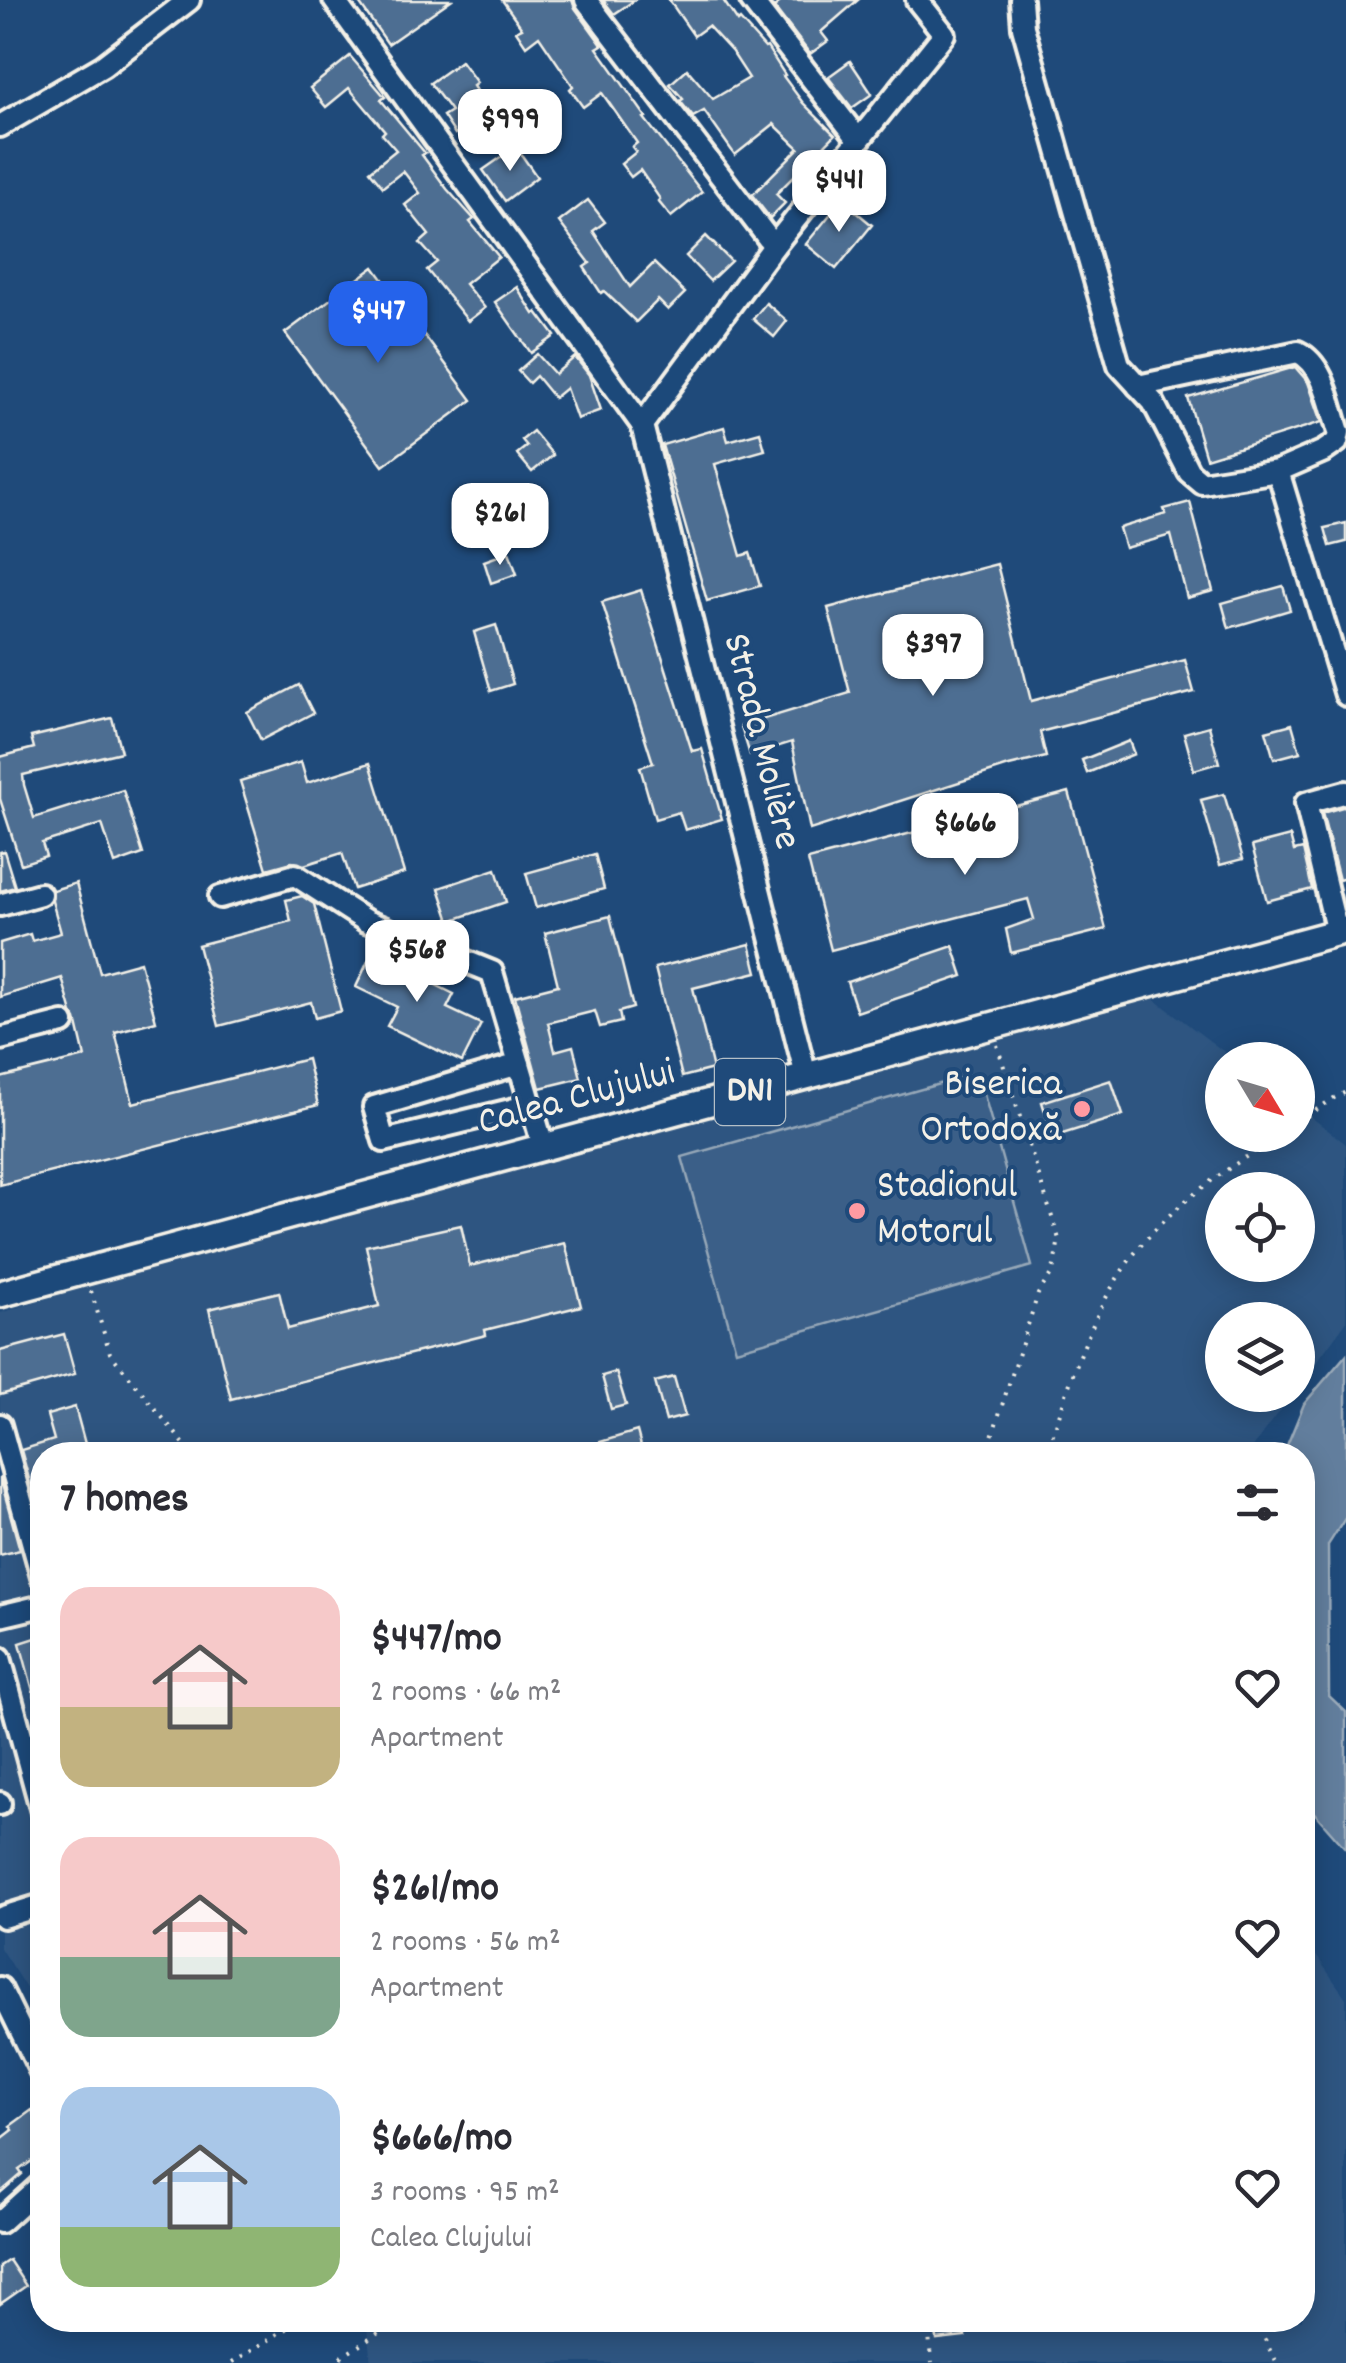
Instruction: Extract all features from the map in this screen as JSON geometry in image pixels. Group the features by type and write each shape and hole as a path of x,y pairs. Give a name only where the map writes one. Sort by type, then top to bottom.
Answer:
{"main road":[{"name":"Calea Clujului","path":"0,1294 1341,932"}],"street":[{"path":"0,126 103,66 189,0"},
{"name":"Strada Molière","path":"334,0 642,425 806,1076"},
{"path":"586,0 774,246"},
{"path":"750,0 858,139"},
{"path":"642,425 774,246 944,34 918,0"},
{"path":"1020,0 1022,27 1119,365 1138,386 1153,402 1189,472 1202,483 1278,471 1337,442 1339,432 1318,370 1309,357 1298,352 1138,386"},
{"path":"1278,471 1346,695"},
{"path":"1341,932 1306,802 1346,792"},
{"path":"220,897 294,875 366,921 492,972 544,1148"},
{"path":"0,906 40,894"},
{"path":"0,1039 63,1023"},
{"path":"519,1064 374,1107 384,1140 531,1104"},
{"path":"0,1425 30,1534"},
{"path":"0,1616 30,1609"},
{"path":"0,1658 30,1768"},
{"path":"3,1917 30,1909"},
{"path":"0,1988 30,2049"},
{"path":"1,2218 30,2194"}],"path":[{"path":"990,1442 1038,1294 1052,1271 1059,1239 992,1027"},
{"path":"1315,1111 1346,1092"},
{"path":"1050,1442 1086,1337 1118,1278 1150,1234 1207,1184 1254,1152"},
{"path":"85,1272 110,1353 182,1442"},
{"path":"231,2363 281,2332"},
{"path":"332,2363 380,2332"},
{"path":"929,2332 931,2363"},
{"path":"1262,2332 1276,2363"}],"shaded area":[{"path":"1153,998 1211,1042 1205,1042 1205,1152 1315,1152 1315,1120 1346,1144 1346,1322 1315,1364 1315,1302 1205,1302 1205,1412 1279,1412 1257,1442 30,1442 30,1994 0,1948 0,1313 495,1157 807,1076"},
{"name":"Stadionul Motorul","path":"978,1073 1032,1266 736,1350 682,1157"},
{"path":"1346,1355 1346,1517 1328,1545 1329,1696 1346,1712 1346,1849 1315,1814 1315,1442 1288,1442 1301,1412 1315,1412 1315,1391"},
{"path":"1315,1954 1346,1998 1346,2363 371,2363 367,2332 1315,2332"}],"building":[{"path":"357,0 451,0 388,44"},
{"path":"502,0 572,0 602,45 597,48 644,118 702,192 671,217 640,170 631,177 621,164 636,152 632,147 637,143 602,93 583,107 539,36 526,46 516,31 522,28"},
{"path":"603,0 635,0 614,14"},
{"path":"669,0 723,0 738,22 767,47 803,103 835,135 776,194 785,203 770,218 752,195 799,148 774,124 735,155 704,111 693,117 670,84 687,69 713,99 749,78 708,26 694,36"},
{"path":"783,0 858,0 821,32 828,41 810,54 774,7"},
{"path":"350,56 385,97 381,100 425,153 422,155 499,257 465,284 485,308 468,321 427,270 437,262 420,243 429,235 405,205 420,193 403,171 383,187 370,171 396,150 382,134 385,131 349,88 326,107 310,88"},
{"path":"461,61 477,83 473,86 489,111 455,134 443,116 451,111 430,83"},
{"path":"850,61 872,94 852,108 828,77"},
{"path":"516,147 537,177 505,201 483,170"},
{"path":"588,200 605,222 593,231 630,287 654,263 685,293 668,310 658,300 636,322 604,291 601,293 584,267 590,263 559,222"},
{"path":"842,200 872,225 836,269 806,244"},
{"path":"706,236 731,261 710,281 686,256"},
{"path":"374,267 472,400 383,466 285,333"},
{"path":"517,287 534,314 537,312 555,336 531,353 495,302"},
{"path":"766,303 787,321 774,337 753,319"},
{"path":"537,354 555,374 575,357 589,375 601,410 577,419 566,388 554,398 536,376 529,383 518,371"},
{"path":"1295,367 1308,382 1322,422 1206,458 1188,398"},
{"path":"724,427 728,441 760,432 765,450 715,464 741,556 750,553 760,586 707,601 662,445"},
{"path":"533,431 553,455 532,472 517,454 527,446 522,440"},
{"path":"1190,502 1213,591 1187,598 1171,535 1125,548 1119,528 1166,514 1164,509"},
{"path":"1346,523 1346,542 1330,546 1325,528"},
{"path":"509,552 517,574 491,583 484,561"},
{"path":"997,564 1031,701 1185,660 1194,692 1040,732 1046,757 810,830 792,742 750,755 741,726 850,693 828,608"},
{"path":"1283,586 1290,610 1229,628 1222,603"},
{"path":"641,590 692,751 702,749 722,819 685,830 679,812 655,819 640,767 653,763 602,602"},
{"path":"496,625 513,684 491,691 474,632"},
{"path":"299,685 313,713 261,740 247,712"},
{"path":"112,718 121,752 23,775 24,785 34,818 123,790 143,854 115,864 102,824 42,843 46,856 21,864 0,799 0,757 34,748 31,737"},
{"path":"1292,724 1300,752 1274,759 1266,731"},
{"path":"1209,726 1219,763 1194,770 1184,733"},
{"path":"1129,741 1134,754 1087,773 1082,760"},
{"path":"301,762 307,783 370,763 404,873 354,889 342,853 304,865 292,862 267,869 240,781"},
{"path":"1069,792 1106,929 1011,953 1006,929 1034,919 1028,899 831,950 808,860"},
{"path":"1224,794 1243,859 1220,865 1201,800"},
{"path":"1346,806 1346,878 1339,880 1322,813"},
{"path":"1290,836 1294,851 1303,849 1312,889 1267,901 1252,846"},
{"path":"4,851 15,887 0,891 0,852"},
{"path":"595,854 604,889 536,908 526,873"},
{"path":"496,869 506,902 450,921 439,888"},
{"path":"76,883 100,973 140,962 156,1021 115,1032 133,1103 307,1059 318,1105 0,1185 0,1078 85,1057 62,978 0,997 0,943 30,934 32,941 61,933 53,890"},
{"path":"302,896 314,904 341,1011 315,1018 311,1002 219,1026 198,945 291,921 286,900"},
{"path":"610,916 633,1008 619,1012 621,1022 600,1027 595,1011 548,1023 555,1051 573,1046 581,1078 540,1088 515,996 558,985 545,933"},
{"path":"377,942 403,954 397,966 454,994 447,1008 481,1024 462,1062 387,1026 397,1007 356,987"},
{"path":"750,944 757,972 693,988 713,1069 682,1077 655,968"},
{"path":"953,946 963,976 857,1012 847,982"},
{"name":"Biserica Ortodoxă","path":"1111,1080 1123,1115 1053,1137 1042,1102"},
{"path":"461,1225 470,1266 565,1243 581,1306 485,1330 486,1335 231,1399 209,1309 279,1292 288,1329 379,1306 366,1246"},
{"path":"64,1334 75,1374 0,1395 0,1351"},
{"path":"616,1372 626,1405 611,1409 602,1376"},
{"path":"674,1377 685,1416 666,1421 655,1382"},
{"path":"75,1407 84,1442 47,1442 54,1440 47,1415"},
{"path":"637,1431 640,1442 600,1442"},
{"path":"30,1447 30,1483 21,1450"},
{"path":"0,1477 20,1550 0,1555"},
{"path":"30,1640 30,1680 20,1643"},
{"path":"30,2111 30,2162 0,2193 0,2140 13,2130 10,2126"},
{"path":"9,2260 26,2286 0,2304 0,2266"},
{"path":"936,2332 964,2332 965,2337 937,2340"}],"place":[{"name":"Biserica Ortodoxă","path":"1082,1109"},
{"name":"Stadionul Motorul","path":"857,1211"}]}
